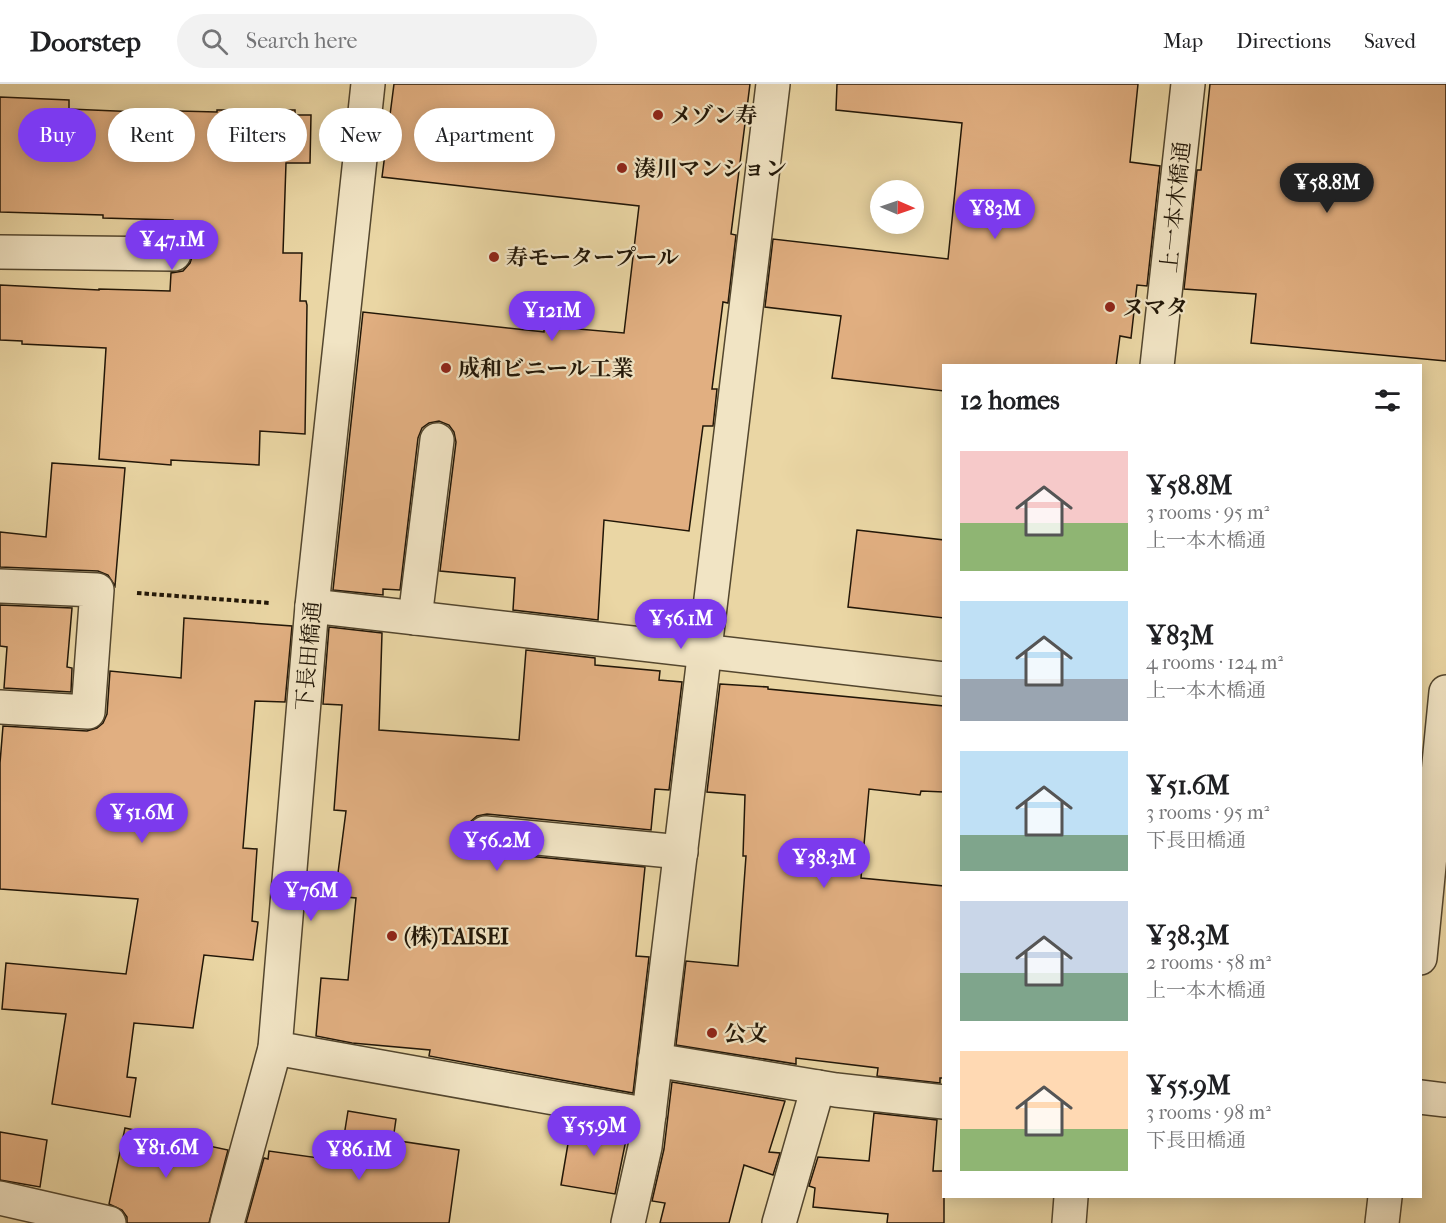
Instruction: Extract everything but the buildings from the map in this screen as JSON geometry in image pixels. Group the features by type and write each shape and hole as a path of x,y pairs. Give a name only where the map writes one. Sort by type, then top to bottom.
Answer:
{"street":[{"name":"下長田橋通","path":"227,1223 275,1048 312,606 368,84"},
{"path":"628,1223 645,1147 773,84"},
{"name":"上一本木橋通","path":"1157,364 1188,84"},
{"path":"0,252 174,254"},
{"path":"415,618 437,440"},
{"path":"0,586 97,590 88,712 0,707"},
{"path":"312,606 942,679"},
{"path":"1422,930 1436,736 1446,692"},
{"path":"485,833 681,852"},
{"path":"275,1048 649,1115"},
{"path":"655,1060 818,1087 942,1102"},
{"path":"779,1223 818,1087"},
{"path":"1422,1097 1446,1100"},
{"path":"0,1198 109,1223"},
{"path":"1068,1223 1071,1198"},
{"path":"1382,1223 1386,1198"}],"path":[{"path":"97,590 312,606"}],"place":[{"name":"メゾン寿","path":"658,115"},
{"name":"湊川マンション","path":"622,168"},
{"name":"寿モータープール","path":"494,257"},
{"name":"ヌマタ","path":"1110,307"},
{"name":"成和ビニール工業","path":"446,368"},
{"name":"(株)TAISEI","path":"392,936"},
{"name":"公文","path":"712,1033"}]}
